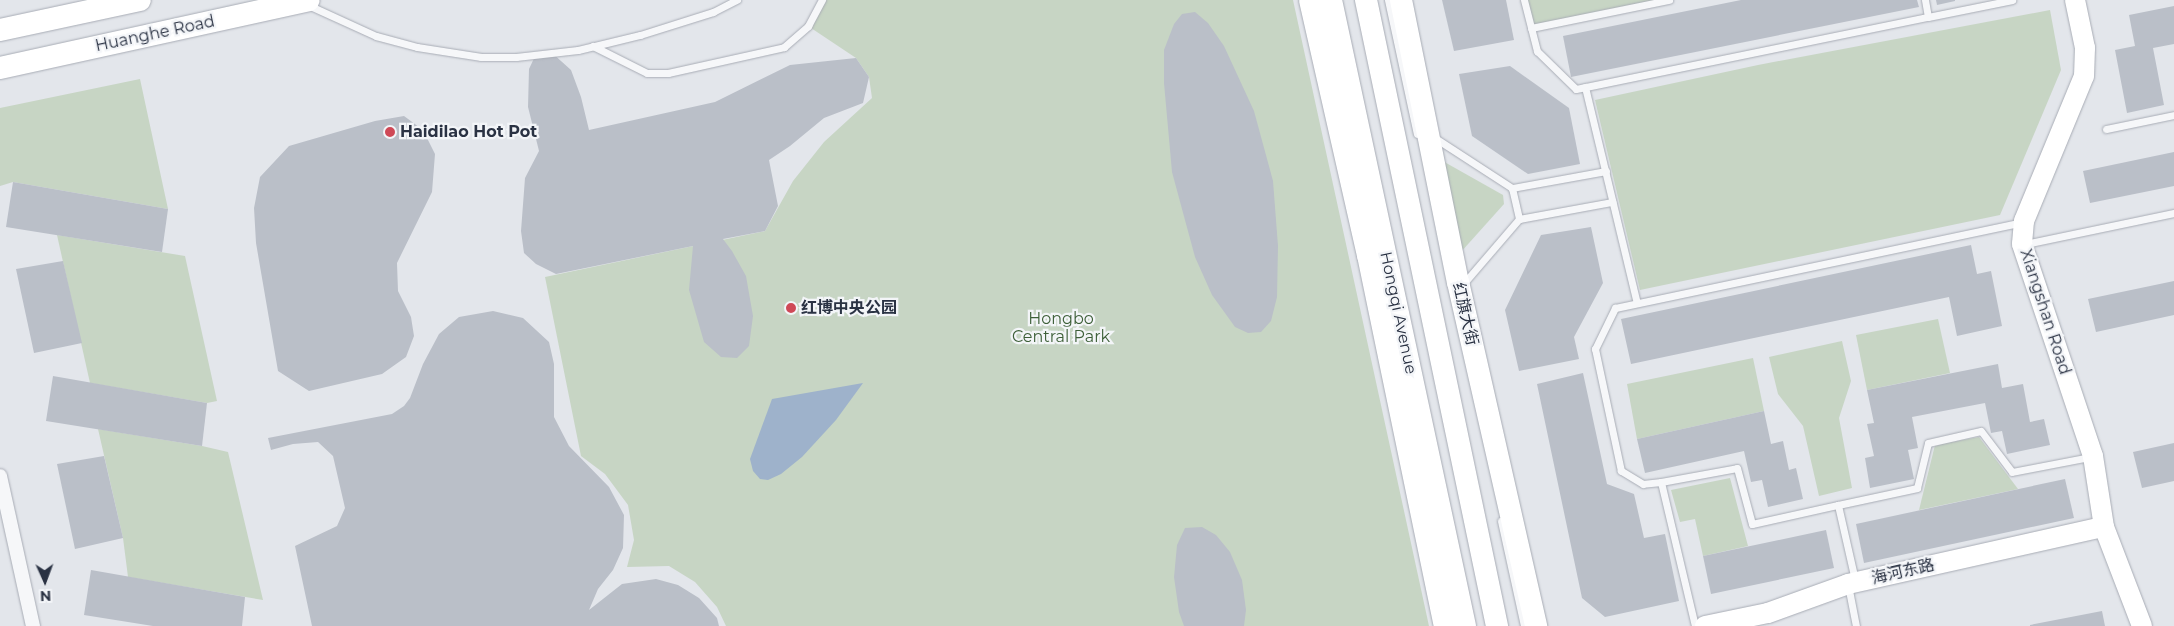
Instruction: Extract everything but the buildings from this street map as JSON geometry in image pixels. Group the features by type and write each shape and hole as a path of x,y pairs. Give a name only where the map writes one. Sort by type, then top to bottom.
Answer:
{"main road":[{"path":"0,30 140,0"},
{"path":"1310,0 1368,255 1445,626"},
{"name":"Hongqi Avenue","path":"1331,0 1465,626"},
{"name":"Hongqi Avenue","path":"1366,0 1497,626"},
{"name":"红旗大街","path":"1401,0 1420,134 1455,292 1536,626"},
{"name":"Huanghe Road","path":"0,68 305,1"}],"street":[{"name":"Xiangshan Road","path":"2075,0 2085,48 2084,76 2024,221 2022,244 2093,456 2104,526 2142,626"},
{"path":"0,476 33,626"},
{"name":"海河东路","path":"1705,626 1768,613 1852,584 2104,526"}],"lane":[{"path":"305,1 376,36 417,47 481,57 516,57 593,46 649,32 713,12 737,0"},
{"path":"593,46 646,73 668,73 784,47 808,26 822,0"},
{"path":"1388,0 1420,134 1512,188 1606,171"},
{"path":"1524,0 1537,51 1576,89 2012,0"},
{"path":"1531,28 1669,0"},
{"path":"1925,0 1928,17"},
{"path":"1585,87 1637,303"},
{"path":"2106,129 2174,115"},
{"path":"1512,188 1519,219"},
{"path":"1455,292 1519,219 1612,202"},
{"path":"2022,244 2174,213"},
{"path":"2024,221 1615,308 1594,349 1622,471 1643,484 1737,468 1752,524 1917,488 1928,443 1981,431 2012,472 2093,456"},
{"path":"1661,482 1695,626"},
{"path":"1838,505 1852,584 1856,626"},
{"path":"1498,510 1524,626"}],"green space":[{"name":"Hongbo Central Park","path":"822,0 1293,0 1429,626 726,626 717,607 695,582 669,566 627,567 634,540 628,505 605,474 581,456 545,277 765,231 793,181 824,142 872,98 869,77 856,58 808,26"},
{"path":"1524,0 1661,0 1531,28"},
{"path":"2050,10 2061,70 2000,215 1640,290 1595,100 1758,65"},
{"path":"140,79 168,209 13,182 0,186 0,108"},
{"path":"1432,155 1503,195 1504,204 1452,262"},
{"path":"57,235 185,256 217,401 207,403 90,383"},
{"path":"1938,319 1950,373 1867,390 1856,335"},
{"path":"1842,341 1851,381 1839,418 1852,488 1819,496 1803,426 1778,394 1769,357"},
{"path":"1753,358 1764,411 1637,439 1627,384"},
{"path":"98,429 228,452 263,600 128,577 123,538"},
{"path":"1979,437 2018,489 1919,510 1935,445"},
{"path":"1730,478 1748,546 1703,556 1695,519 1680,522 1671,490"}],"water":[{"path":"863,383 836,420 802,457 781,474 768,480 760,479 753,471 750,459 772,399"}],"place":[{"name":"Haidilao Hot Pot","path":"390,132"},
{"name":"红博中央公园","path":"791,308"}]}
